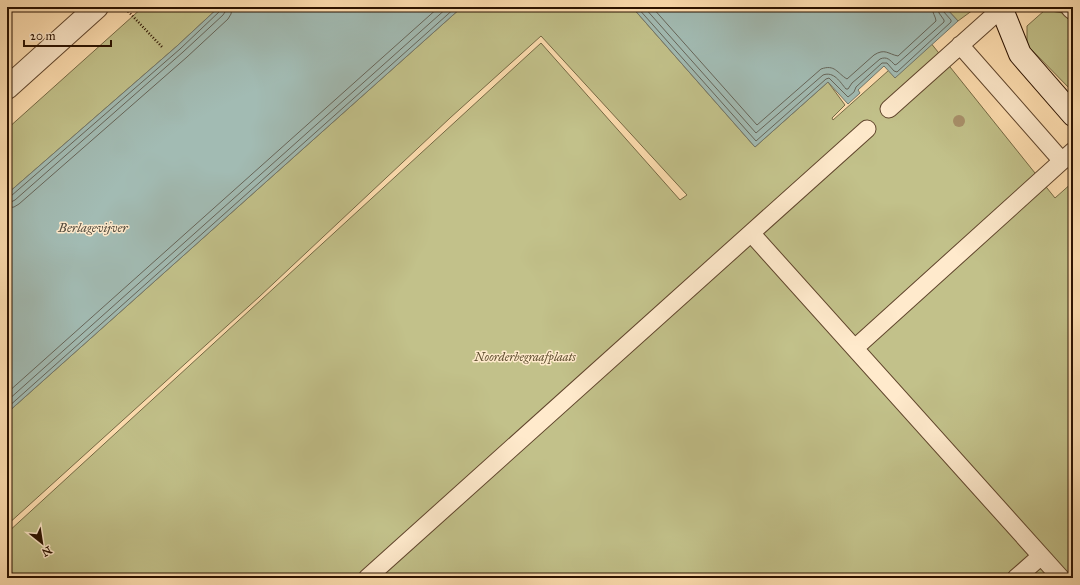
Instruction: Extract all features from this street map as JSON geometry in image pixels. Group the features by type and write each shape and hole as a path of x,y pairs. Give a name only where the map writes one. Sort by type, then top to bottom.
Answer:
{"street":[{"path":"7,88 97,7"},
{"path":"1002,8 1020,54 1073,115"}],"lane":[{"path":"889,109 1002,8"},
{"path":"855,348 1068,156 960,45"},
{"path":"367,578 866,129"},
{"path":"752,232 1061,578"},
{"path":"1016,578 1041,556"}],"path":[{"path":"123,7 163,48"}],"green space":[{"path":"143,7 219,7 177,46 7,194 7,129"},
{"name":"Noorderbegraafplaats","path":"462,7 632,7 755,147 828,82 845,105 832,118 833,120 926,37 1055,198 1073,182 1073,578 7,578 7,533 541,43 680,200 687,195 541,36 450,118 259,297 7,525 7,413"},
{"path":"945,7 977,7 958,21"},
{"path":"1045,10 1063,13 1073,24 1073,92 1027,45 1027,26"}],"water":[{"name":"Berlagevijver","path":"219,7 462,7 7,413 7,194 177,46"},
{"path":"632,7 945,7 958,21 895,78 884,66 858,90 860,93 848,104 828,82 755,147"}]}
